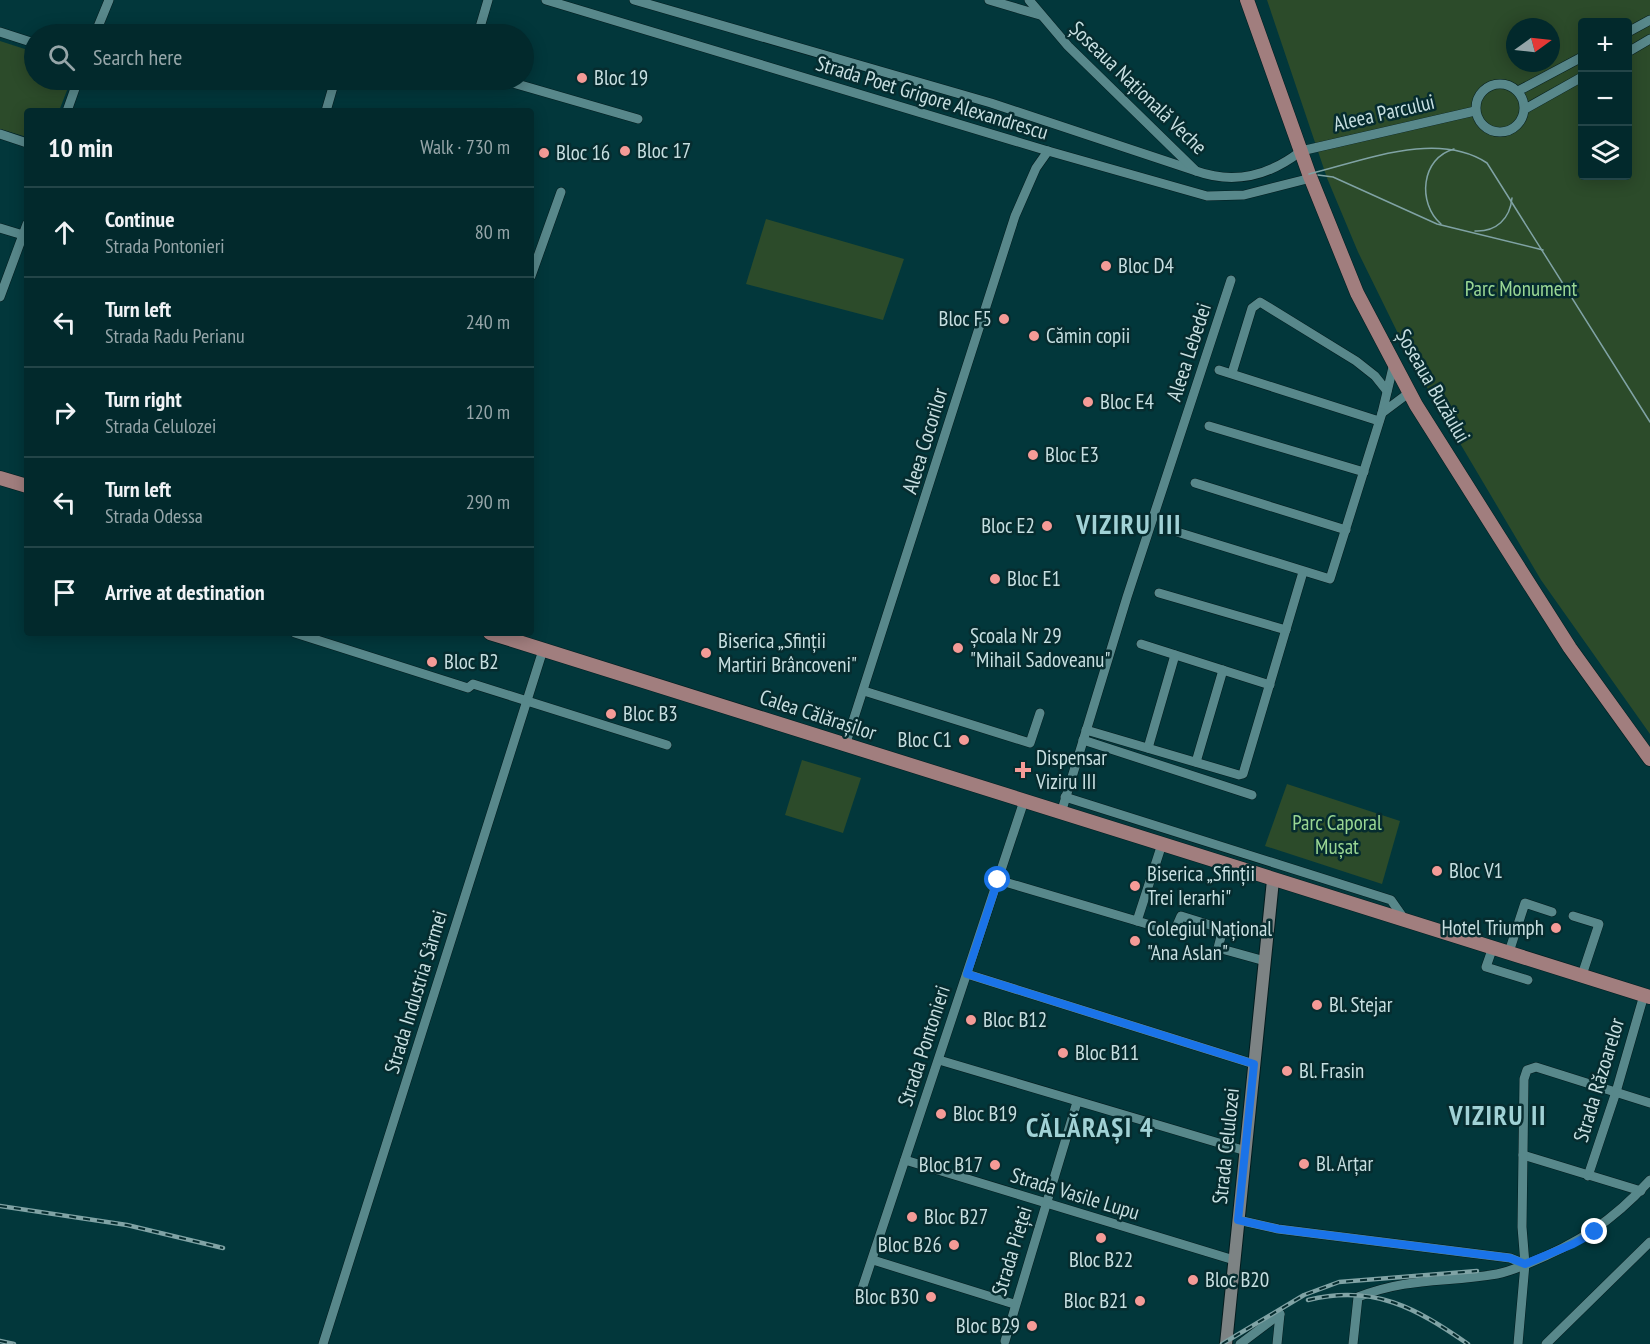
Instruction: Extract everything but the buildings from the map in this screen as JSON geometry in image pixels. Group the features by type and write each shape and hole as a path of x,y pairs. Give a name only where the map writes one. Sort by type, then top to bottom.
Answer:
{"main road":[{"name":"Șoseaua Buzăului","path":"1247,0 1311,178 1357,293 1394,363 1570,648 1650,759"},
{"path":"0,478 24,485"},
{"name":"Calea Călărașilor","path":"499,636 1647,996"}],"street":[{"path":"99,24 109,0"},
{"path":"481,24 488,0"},
{"name":"Strada Poet Grigore Alexandrescu","path":"546,0 1048,151 1221,197 1244,195 1311,178"},
{"name":"Strada Poet Grigore Alexandrescu","path":"634,0 991,102 1196,171"},
{"path":"989,0 1040,15"},
{"name":"Șoseaua Națională Veche","path":"1029,0 1094,74 1196,171 1215,177 1238,177 1279,168 1301,151"},
{"path":"1632,30 1650,20"},
{"path":"0,32 24,40"},
{"path":"1632,50 1650,39"},
{"path":"1518,91 1578,59"},
{"path":"1525,109 1518,91 1502,84 1487,87 1480,94 1475,111 1488,129 1505,132 1515,127 1525,109 1578,79"},
{"path":"534,89 638,119"},
{"path":"68,108 74,90"},
{"path":"327,108 332,90"},
{"name":"Aleea Parcului","path":"1301,151 1475,111"},
{"path":"0,134 24,142"},
{"name":"Aleea Cocorilor","path":"845,746 1015,216 1036,168 1048,151"},
{"path":"534,268 561,192"},
{"path":"0,228 23,235 0,297"},
{"name":"Aleea Lebedei","path":"1061,813 1231,280"},
{"path":"1232,373 1252,308 1260,302 1356,361 1375,376 1387,391"},
{"path":"1177,532 1330,579 1364,472 1394,363"},
{"path":"1220,370 1380,417"},
{"path":"1380,417 1410,392"},
{"path":"1209,426 1364,472"},
{"path":"1195,483 1346,530"},
{"path":"1086,730 1239,775 1243,774 1303,572"},
{"path":"1159,593 1286,630"},
{"path":"299,636 468,688 473,684 667,745"},
{"path":"1141,644 1270,685"},
{"name":"Strada Industria Sârmei","path":"323,1344 525,700 543,650"},
{"path":"1148,748 1175,655"},
{"path":"1196,762 1223,670"},
{"path":"864,691 1030,743 1040,713"},
{"path":"1083,740 1252,795"},
{"path":"1065,797 1391,900 1405,920"},
{"name":"Strada Pontonieri","path":"858,1301 1024,801"},
{"path":"1137,921 1162,844"},
{"path":"998,880 1174,932 1180,916 1223,929 1218,948 1265,961"},
{"name":"Strada Celulozei","path":"1226,1344 1273,880"},
{"path":"1509,952 1525,903 1552,912"},
{"path":"1573,916 1599,924 1582,975"},
{"path":"1493,947 1486,967 1528,980"},
{"path":"967,974 1254,1064"},
{"name":"Strada Răzoarelor","path":"1588,1176 1647,996"},
{"path":"939,1060 1246,1151"},
{"path":"1518,1344 1525,1264 1523,1155 1524,1079 1527,1070 1536,1067 1650,1103"},
{"name":"Strada Pieței","path":"1005,1341 1014,1304 1077,1102"},
{"path":"1523,1155 1641,1191"},
{"name":"Strada Vasile Lupu","path":"905,1160 1234,1260"},
{"path":"1353,1344 1358,1297 1400,1283 1496,1274 1525,1264 1595,1232 1641,1191 1650,1180"},
{"path":"1238,1220 1278,1229 1510,1258 1525,1264"},
{"path":"1546,1344 1650,1242"},
{"path":"873,1260 1014,1304"},
{"path":"1240,1344 1280,1314 1277,1344"}],"green space":[{"name":"Parc Monument","path":"1267,0 1650,0 1650,734 1541,580 1413,364 1358,252 1327,178"},
{"path":"0,41 24,49 24,90 67,90 60,108 24,108 24,136 0,129"},
{"path":"766,219 904,259 883,320 746,284"},
{"path":"802,760 861,778 843,833 785,815"},
{"name":"Parc Caporal Mușat","path":"1287,784 1400,821 1382,884 1265,846"}],"tram line":[{"path":"1309,174 1376,156 1423,149 1446,149 1467,153 1487,163 1650,422"},
{"path":"1441,224 1428,205 1426,182 1435,162 1443,154 1454,149"},
{"path":"1318,175 1333,177 1437,224 1543,250"},
{"path":"1475,231 1483,231 1501,223 1508,212 1512,198"}],"railway":[{"path":"0,1206 127,1225 223,1248"},
{"path":"1222,1344 1304,1295 1339,1282 1477,1271"},
{"path":"1308,1300 1354,1295 1393,1302 1430,1320 1468,1344"},
{"path":"0,1341 14,1344"}],"place":[{"name":"Bloc 19","path":"582,78"},
{"name":"Bloc 17","path":"625,151"},
{"name":"Bloc 16","path":"544,153"},
{"name":"Bloc D4","path":"1106,266"},
{"name":"Bloc F5","path":"1004,319"},
{"name":"Cămin copii","path":"1034,336"},
{"name":"Bloc E4","path":"1088,402"},
{"name":"Bloc E3","path":"1033,455"},
{"name":"Bloc E2","path":"1047,526"},
{"name":"Bloc E1","path":"995,579"},
{"name":"Școala Nr 29 \"Mihail Sadoveanu\"","path":"958,648"},
{"name":"Biserica „Sfinții Martiri Brâncoveni\"","path":"706,653"},
{"name":"Bloc B2","path":"432,662"},
{"name":"Bloc B3","path":"611,714"},
{"name":"Bloc C1","path":"964,740"},
{"name":"Dispensar Viziru III","path":"1023,770"},
{"name":"Bloc V1","path":"1437,871"},
{"name":"Biserica „Sfinții Trei Ierarhi\"","path":"1135,886"},
{"name":"Hotel Triumph","path":"1556,928"},
{"name":"Colegiul Național \"Ana Aslan\"","path":"1135,941"},
{"name":"Bl. Stejar","path":"1317,1005"},
{"name":"Bloc B12","path":"971,1020"},
{"name":"Bloc B11","path":"1063,1053"},
{"name":"Bl. Frasin","path":"1287,1071"},
{"name":"Bloc B19","path":"941,1114"},
{"name":"Bl. Arțar","path":"1304,1164"},
{"name":"Bloc B17","path":"995,1165"},
{"name":"Bloc B27","path":"912,1217"},
{"name":"Bloc B22","path":"1101,1238"},
{"name":"Bloc B26","path":"954,1245"},
{"name":"Bloc B20","path":"1193,1280"},
{"name":"Bloc B30","path":"931,1297"},
{"name":"Bloc B21","path":"1140,1301"},
{"name":"Bloc B29","path":"1032,1326"}],"district":[{"name":"VIZIRU III","path":"1129,525"},
{"name":"VIZIRU II","path":"1498,1116"},
{"name":"CĂLĂRAȘI 4","path":"1090,1128"}],"route":[{"path":"998,880 967,974 1254,1064 1238,1220 1278,1229 1510,1258 1525,1264 1595,1232"}]}
